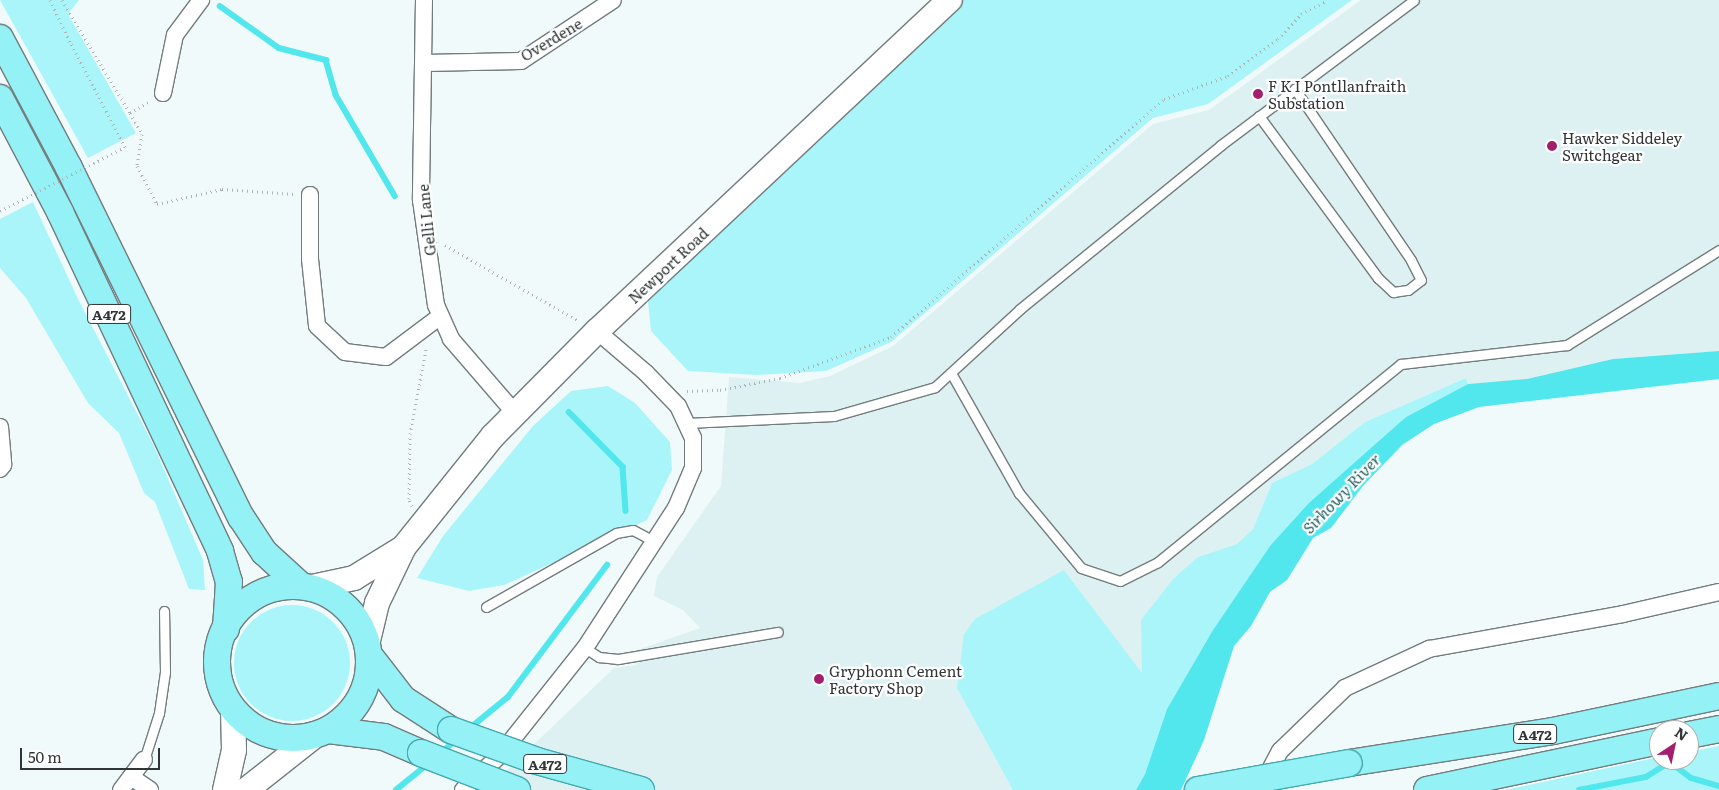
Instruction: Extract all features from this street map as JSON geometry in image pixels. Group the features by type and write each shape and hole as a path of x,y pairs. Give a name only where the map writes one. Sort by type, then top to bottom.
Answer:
{"main road":[{"name":"Newport Road","path":"368,650 378,603 404,547 425,518 514,412 597,331 950,0"},
{"name":"A472","path":"0,38 69,168 248,530 272,561 306,586"},
{"name":"A472","path":"0,98 60,212 220,551 229,582 226,629"},
{"name":"Newport Road","path":"306,586 354,578 404,547"},
{"path":"225,790 234,750 233,710 218,674 219,653 226,629 249,601 273,590 306,586 333,597 351,613 368,650 368,675 360,696 348,714 246,790"},
{"name":"A472","path":"368,650 403,699 451,730 529,759 641,790"},
{"name":"A472","path":"1198,790 1349,763 1553,731 1719,696"},
{"path":"233,710 261,732 288,738 321,733"},
{"path":"1699,733 1719,729"},
{"name":"A472","path":"321,733 384,737 517,790"},
{"name":"A472","path":"1427,790 1649,743"}],"street":[{"path":"163,93 175,35 201,0"},
{"name":"Gelli Lane","path":"424,0 421,200 426,235 433,321 477,373 514,412"},
{"name":"Overdene","path":"424,63 521,61 613,0"},
{"path":"310,195 310,260 317,326 345,352 386,357 433,321"},
{"path":"463,790 499,756 586,648 656,542 683,496 693,468 695,452 687,422 666,392 597,331"},
{"path":"0,427 0,469"},
{"path":"1260,790 1280,751 1345,688 1429,649 1623,614 1719,592"},
{"path":"144,760 126,784 150,790"}],"lane":[{"path":"687,422 834,416 935,387 1028,303 1259,116 1414,0"},
{"path":"1259,116 1378,278 1392,292 1408,290 1421,280 1410,260 1295,89"},
{"path":"950,373 1019,493 1081,568 1120,581 1158,562 1401,364 1567,345 1719,250"},
{"path":"486,607 616,533 633,530 656,542"},
{"path":"144,760 159,713 165,672 164,612"},
{"path":"586,648 599,657 618,659 778,632"}],"path":[{"path":"0,211 125,147 50,0"},
{"path":"62,0 142,134 137,166 156,204 222,189 310,195"},
{"path":"666,392 720,390 780,378 892,337 1164,99 1228,76 1278,39 1301,14 1328,0"},
{"path":"130,113 163,93"},
{"path":"426,235 597,331"},
{"path":"425,518 414,509 409,498 410,434 433,321"}],"shaded area":[{"path":"0,0 79,0 68,14 136,133 88,158"},
{"path":"962,0 1352,0 1208,104 1153,118 891,342 826,371 757,375 688,371 651,331 648,302 680,267"},
{"path":"1361,0 1719,0 1719,351 1613,359 1527,379 1468,384 1466,378 1365,422 1312,464 1272,483 1253,529 1237,544 1198,557 1142,674 1064,570 1013,790 486,790 614,668 637,665 634,651 700,628 683,610 654,596 657,577 721,486 729,377 800,383 830,376 893,346 1153,124 1209,110"},
{"path":"33,202 79,301 154,446 203,560 205,590 189,589 155,502 144,493 119,433 88,403 26,298 0,268 0,219"},
{"path":"1466,378 1468,384 1406,417 1270,546 1213,630 1167,709 1145,774 1136,790 1013,790 957,688 964,634 975,619 1064,570 1142,673 1141,620 1174,578 1198,557 1237,544 1253,529 1272,483 1312,464 1365,422"},
{"path":"608,386 635,403 670,442 672,470 647,520 504,585 469,591 417,578 443,536 533,426 571,391"},
{"path":"292,605 314,609 324,614 333,622 341,631 346,641 350,663 346,685 341,695 333,704 324,712 314,717 292,721 270,717 260,712 251,704 243,695 238,685 234,663 238,641 243,631 251,622 260,614 270,609"},
{"path":"1719,746 1719,790 1505,790 1649,759 1649,770 1699,770 1699,750"}],"water":[{"name":"Sirhowy River","path":"1719,351 1719,379 1479,407 1434,424 1402,445 1363,486 1331,528 1313,538 1287,580 1270,592 1251,626 1234,646 1204,740 1181,790 1136,790 1145,774 1167,709 1213,630 1270,546 1309,503 1406,417 1468,384 1527,379 1613,359"}],"waterway":[{"path":"220,6 279,48 326,60 336,95 395,196"},
{"path":"569,412 623,467 626,511"},
{"path":"469,729 508,697 607,565"},
{"path":"441,753 456,740"},
{"path":"1579,790 1646,777 1670,762 1691,778 1719,786"},
{"path":"396,790 428,764"}],"place":[{"name":"F K I Pontllanfraith Substation","path":"1258,94"},
{"name":"Hawker Siddeley Switchgear","path":"1552,146"},
{"name":"Gryphonn Cement Factory Shop","path":"819,679"}]}
